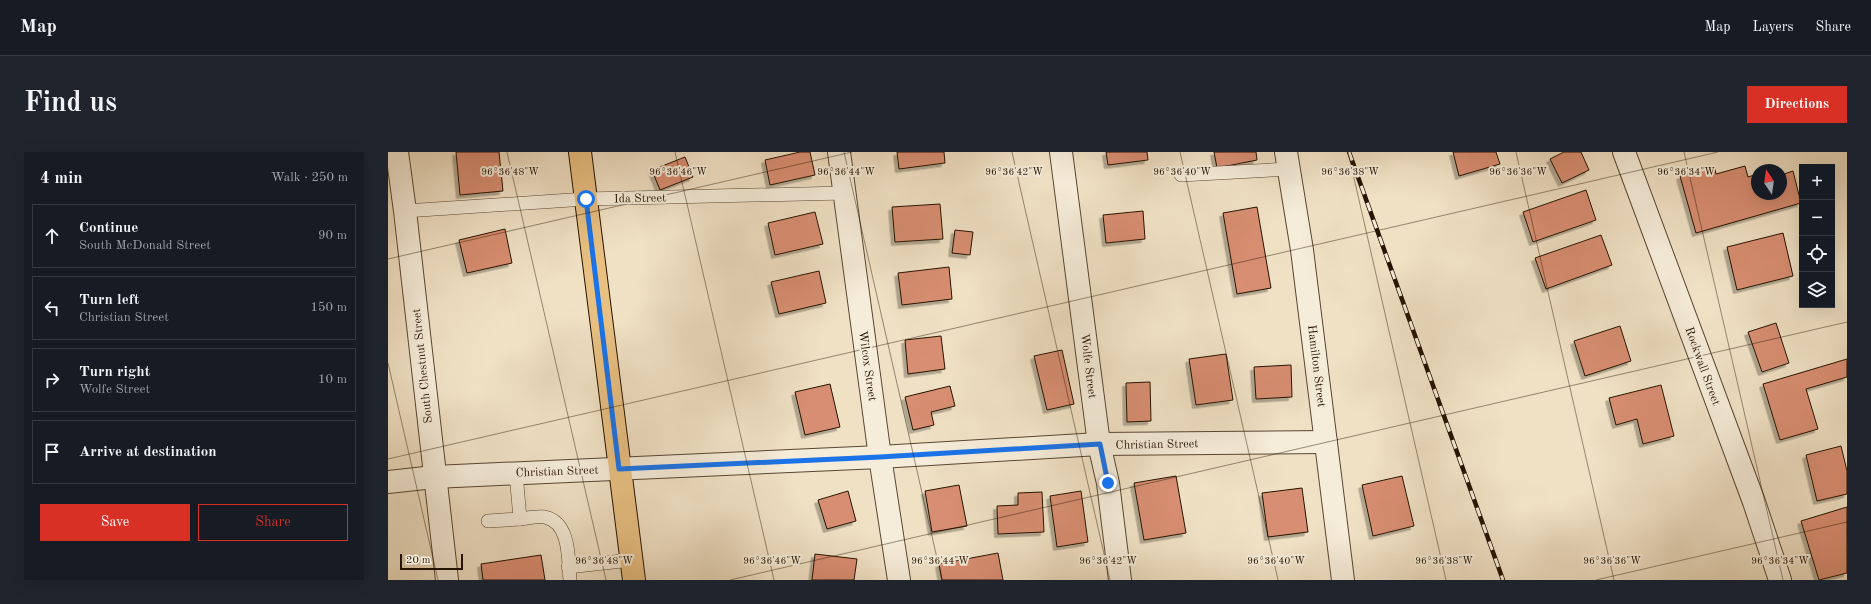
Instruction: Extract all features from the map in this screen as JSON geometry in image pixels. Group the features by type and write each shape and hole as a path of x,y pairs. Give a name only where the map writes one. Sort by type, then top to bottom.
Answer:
{"main road":[{"path":"580,152 633,570"}],"street":[{"name":"South Chestnut Street","path":"396,152 396,212 434,477 446,580"},
{"name":"Wilcox Street","path":"839,152 880,457 899,580"},
{"name":"Wolfe Street","path":"1061,152 1100,444 1108,483 1120,580"},
{"name":"Rockwall Street","path":"1624,152 1754,502 1780,580"},
{"name":"Hamilton Street","path":"1287,160 1302,250 1343,580"},
{"name":"Christian Street","path":"388,482 434,477 880,457 1100,444 1326,442"}],"lane":[{"path":"1181,175 1287,160"},
{"name":"Ida Street","path":"396,212 586,199 844,194"},
{"path":"516,473 520,519"},
{"path":"488,522 544,517 553,519 566,537 570,580"},
{"path":"568,566 633,570"}],"building":[{"path":"456,152 499,152 503,191 460,195"},
{"path":"800,152 810,152 815,175 770,185 765,160"},
{"path":"897,152 944,152 945,163 899,169"},
{"path":"1106,152 1147,152 1148,160 1108,165"},
{"path":"1214,152 1256,152 1257,160 1217,168"},
{"path":"1453,152 1496,152 1500,164 1459,176"},
{"path":"1564,152 1581,152 1589,170 1562,183 1550,159"},
{"path":"685,157 693,177 660,190 652,170"},
{"path":"1714,166 1716,174 1745,166 1748,177 1751,176 1751,200 1787,200 1787,173 1793,171 1799,195 1799,204 1696,233 1680,176"},
{"path":"1586,190 1596,220 1533,242 1523,212"},
{"path":"940,204 943,239 895,242 892,207"},
{"path":"1257,207 1271,288 1237,294 1223,213"},
{"path":"1143,211 1145,239 1106,243 1103,215"},
{"path":"815,212 823,244 775,255 768,223"},
{"path":"505,229 512,263 467,273 459,240"},
{"path":"955,230 973,232 970,255 952,253"},
{"path":"1783,233 1793,276 1737,290 1727,247"},
{"path":"1601,235 1612,265 1546,289 1535,258"},
{"path":"949,267 952,299 902,305 898,273"},
{"path":"819,271 826,303 779,314 771,282"},
{"path":"1776,323 1789,363 1762,372 1748,332"},
{"path":"1620,326 1631,361 1585,376 1574,341"},
{"path":"941,336 945,369 908,374 905,340"},
{"path":"1062,350 1074,404 1047,410 1034,356"},
{"path":"1226,354 1233,400 1196,405 1189,359"},
{"path":"1847,359 1847,377 1806,389 1818,429 1780,440 1763,384"},
{"path":"1291,365 1292,397 1256,399 1254,367"},
{"path":"1150,382 1151,421 1127,422 1126,383"},
{"path":"830,384 840,427 805,435 795,392"},
{"path":"1661,385 1674,436 1643,444 1637,419 1616,425 1609,398"},
{"path":"950,386 955,406 931,412 934,425 913,430 905,397"},
{"path":"1841,446 1847,471 1847,494 1817,501 1806,455"},
{"path":"1176,476 1186,533 1144,540 1134,483"},
{"path":"1402,476 1414,526 1373,536 1362,485"},
{"path":"959,485 967,526 932,532 925,491"},
{"path":"1302,488 1308,532 1268,537 1262,493"},
{"path":"848,491 856,521 827,529 818,500"},
{"path":"1081,491 1088,542 1057,547 1050,496"},
{"path":"1042,492 1044,532 998,534 997,506 1018,505 1018,493"},
{"path":"1847,507 1847,573 1819,580 1801,521"},
{"path":"998,553 1003,580 942,580 939,564"},
{"path":"815,554 857,559 854,580 812,580"},
{"path":"541,555 545,580 483,580 481,564"}],"railway":[{"path":"1349,152 1503,580"}],"route":[{"path":"586,199 619,469 880,457 1100,444 1108,483"}]}
